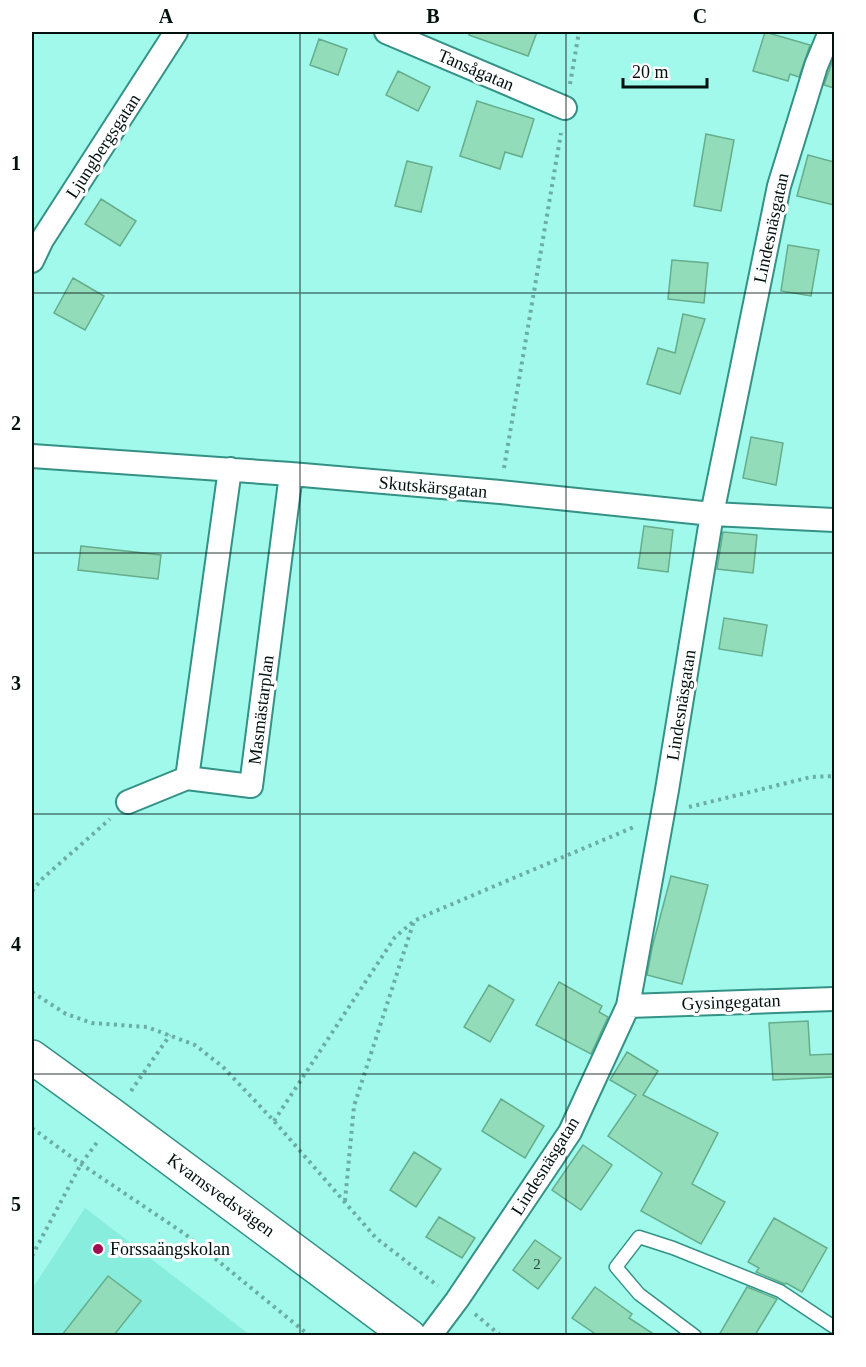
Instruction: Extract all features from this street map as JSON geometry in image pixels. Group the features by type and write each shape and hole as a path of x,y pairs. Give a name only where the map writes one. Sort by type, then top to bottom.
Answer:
{"street":[{"name":"Ljungbergsgatan","path":"32,261 37,238 176,32"},
{"name":"Tansågatan","path":"386,32 565,108"},
{"name":"Lindesnäsgatan","path":"430,1335 457,1300 570,1132 628,1006 712,514 779,186 816,66 830,32"},
{"name":"Skutskärsgatan","path":"32,456 291,474 500,492 712,514 834,520"},
{"path":"128,802 187,778 230,469"},
{"name":"Masmästarplan","path":"187,778 251,786 291,474"},
{"name":"Gysingegatan","path":"628,1006 834,999"},
{"name":"Kvarnsvedsvägen","path":"32,1057 408,1335"}],"lane":[{"path":"695,1335 639,1294 616,1267 639,1237 674,1248 780,1291 834,1327"}],"path":[{"path":"500,492 579,32"},
{"path":"274,1121 395,937 414,921 662,814 811,777 834,776"},
{"path":"32,891 42,879 128,802"},
{"path":"345,1202 354,1106 414,921"},
{"path":"32,992 66,1014 92,1023 147,1027 195,1045 223,1067 274,1121 376,1238 501,1335"},
{"path":"128,1096 170,1035"},
{"path":"32,1128 185,1234 310,1335"},
{"path":"32,1256 81,1164 102,1135"}],"shaded area":[{"name":"Forssaängskolan","path":"85,1208 250,1335 32,1335 32,1289"}],"building":[{"path":"470,32 537,32 528,56 469,35"},
{"path":"765,32 810,45 799,77 790,74 788,81 753,71"},
{"path":"319,39 347,49 338,75 310,65"},
{"path":"834,57 834,88 824,85"},
{"path":"398,71 430,87 418,111 386,95"},
{"path":"477,101 534,119 522,157 505,152 500,169 460,156"},
{"path":"706,134 734,140 721,211 694,206"},
{"path":"808,155 834,162 834,205 797,196"},
{"path":"407,161 432,167 421,212 395,206"},
{"path":"101,199 136,221 120,246 85,224"},
{"path":"788,245 819,250 811,296 781,291"},
{"path":"672,260 708,263 704,303 668,299"},
{"path":"73,278 104,296 85,330 54,313"},
{"path":"683,314 705,319 680,394 647,384 658,348 675,353"},
{"path":"751,437 783,443 776,485 743,478"},
{"path":"644,526 673,530 668,572 638,568"},
{"path":"723,532 757,535 753,573 717,569"},
{"path":"81,546 161,555 158,579 78,570"},
{"path":"724,618 767,625 762,656 719,649"},
{"path":"671,876 708,885 682,984 647,975"},
{"path":"559,982 602,1006 599,1012 608,1017 591,1054 536,1025"},
{"path":"489,985 514,1000 490,1042 464,1027"},
{"path":"808,1021 810,1055 834,1054 834,1077 773,1080 769,1023"},
{"path":"627,1052 658,1071 643,1095 718,1133 692,1184 725,1202 701,1244 641,1211 662,1173 608,1136 636,1095 610,1080"},
{"path":"501,1099 544,1126 525,1158 482,1131"},
{"path":"583,1145 612,1165 581,1210 552,1190"},
{"path":"414,1152 441,1169 416,1207 390,1190"},
{"path":"439,1217 475,1238 462,1258 426,1237"},
{"path":"774,1218 827,1248 802,1292 786,1283 756,1272 759,1268 748,1262"},
{"path":"535,1240 561,1258 538,1289 513,1270"},
{"path":"108,1276 141,1301 114,1335 62,1335"},
{"path":"595,1287 632,1314 629,1318 655,1335 597,1335 572,1318"},
{"path":"747,1287 777,1299 755,1335 719,1335"}],"place":[{"name":"Forssaängskolan","path":"98,1249"}]}
